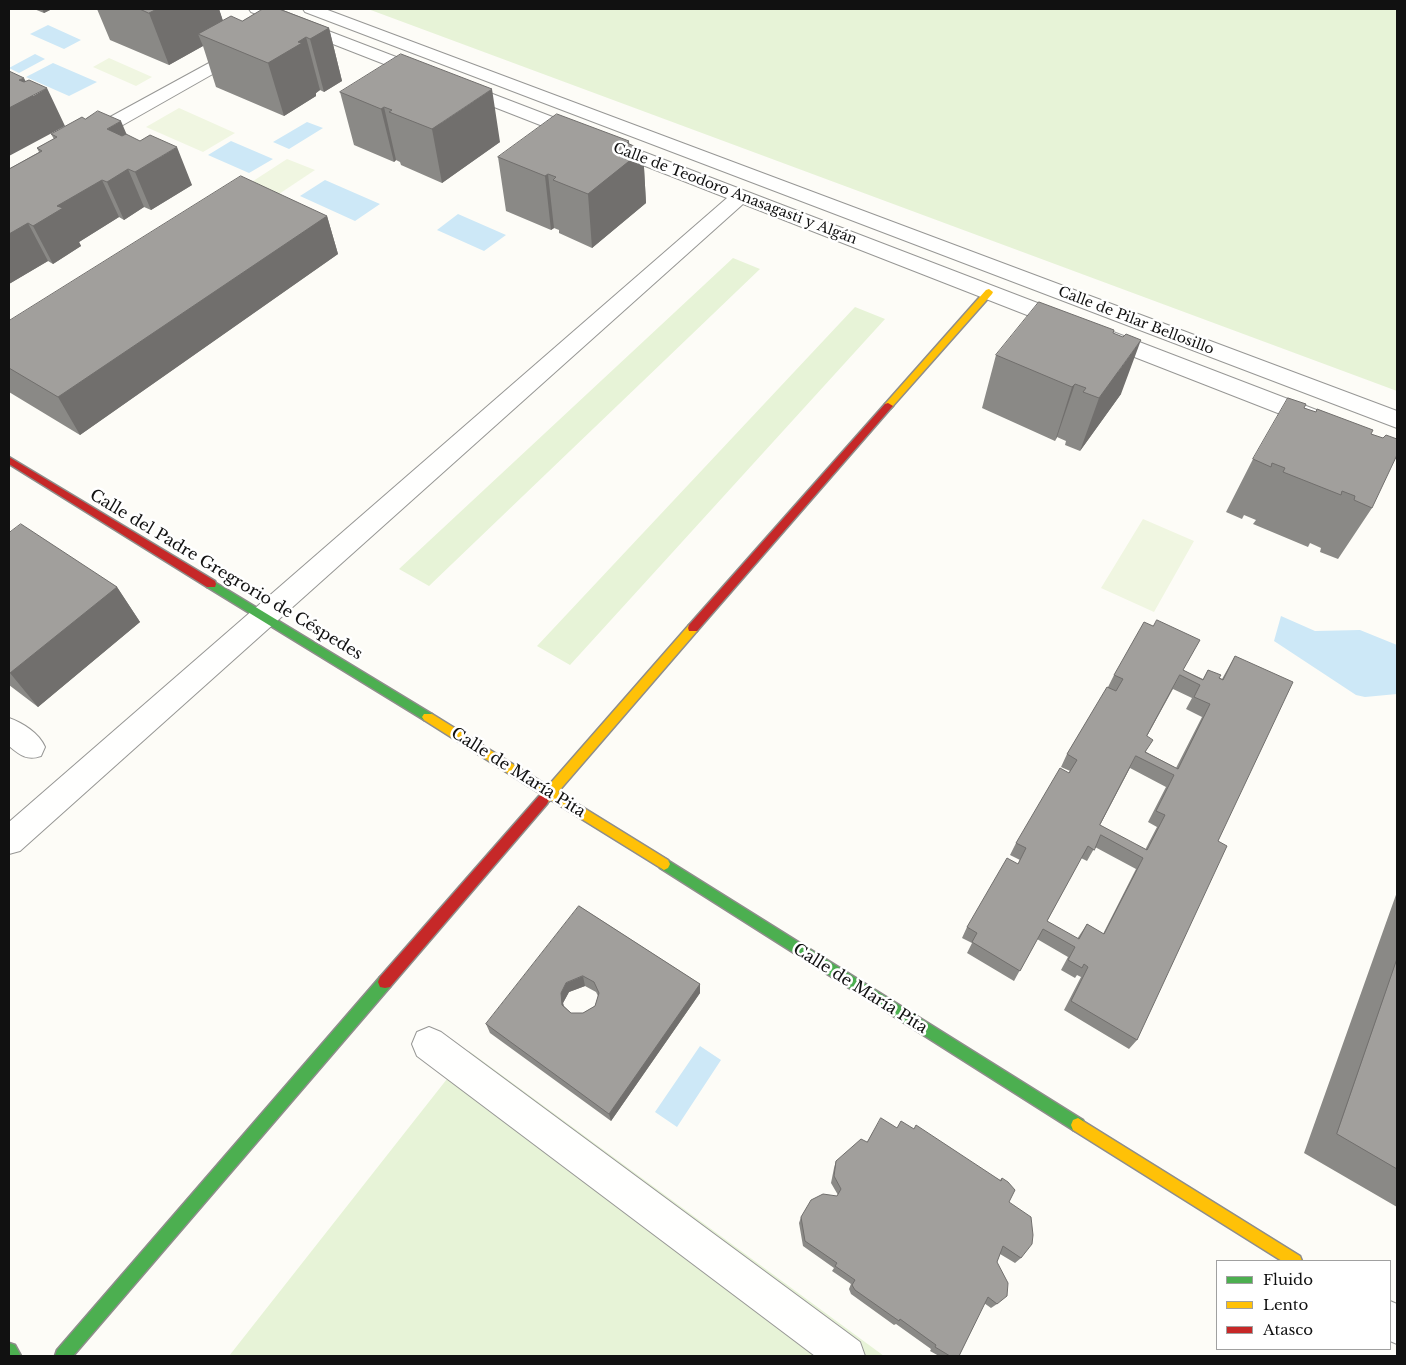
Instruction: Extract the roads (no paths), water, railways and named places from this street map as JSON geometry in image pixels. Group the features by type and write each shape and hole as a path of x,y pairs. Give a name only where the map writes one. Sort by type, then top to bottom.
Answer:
{"street":[{"name":"Calle de Teodoro Anasagasti y Algán","path":"257,9 988,292"},
{"name":"Calle de Teodoro Anasagasti y Algán","path":"312,9 874,222"},
{"path":"273,33 312,9"},
{"path":"68,148 256,42"},
{"path":"9,841 741,196"},
{"name":"Calle de Pilar Bellosillo","path":"874,222 1397,420"},
{"path":"63,1356 549,793 988,292"},
{"name":"Calle de Pilar Bellosillo","path":"988,292 1342,429"},
{"name":"Calle del Padre Gregrorio de Céspedes","path":"9,460 187,572 264,616 426,716"},
{"name":"Calle de María Pita","path":"426,716 1293,1260"},
{"path":"9,730 31,747"},
{"path":"429,1044 846,1356"},
{"path":"9,1351 14,1356"}],"water":[{"path":"48,25 81,40 64,49 30,34"},
{"path":"35,54 45,59 19,73 9,68"},
{"path":"53,63 97,82 69,96 26,77"},
{"path":"307,122 323,128 289,149 273,142"},
{"path":"231,141 273,159 249,173 208,155"},
{"path":"325,180 380,204 355,221 300,196"},
{"path":"458,214 506,235 484,251 437,230"},
{"path":"1281,616 1315,631 1360,630 1397,645 1397,694 1365,697 1356,695 1274,641"},
{"path":"700,1046 721,1060 677,1127 655,1112"}]}
